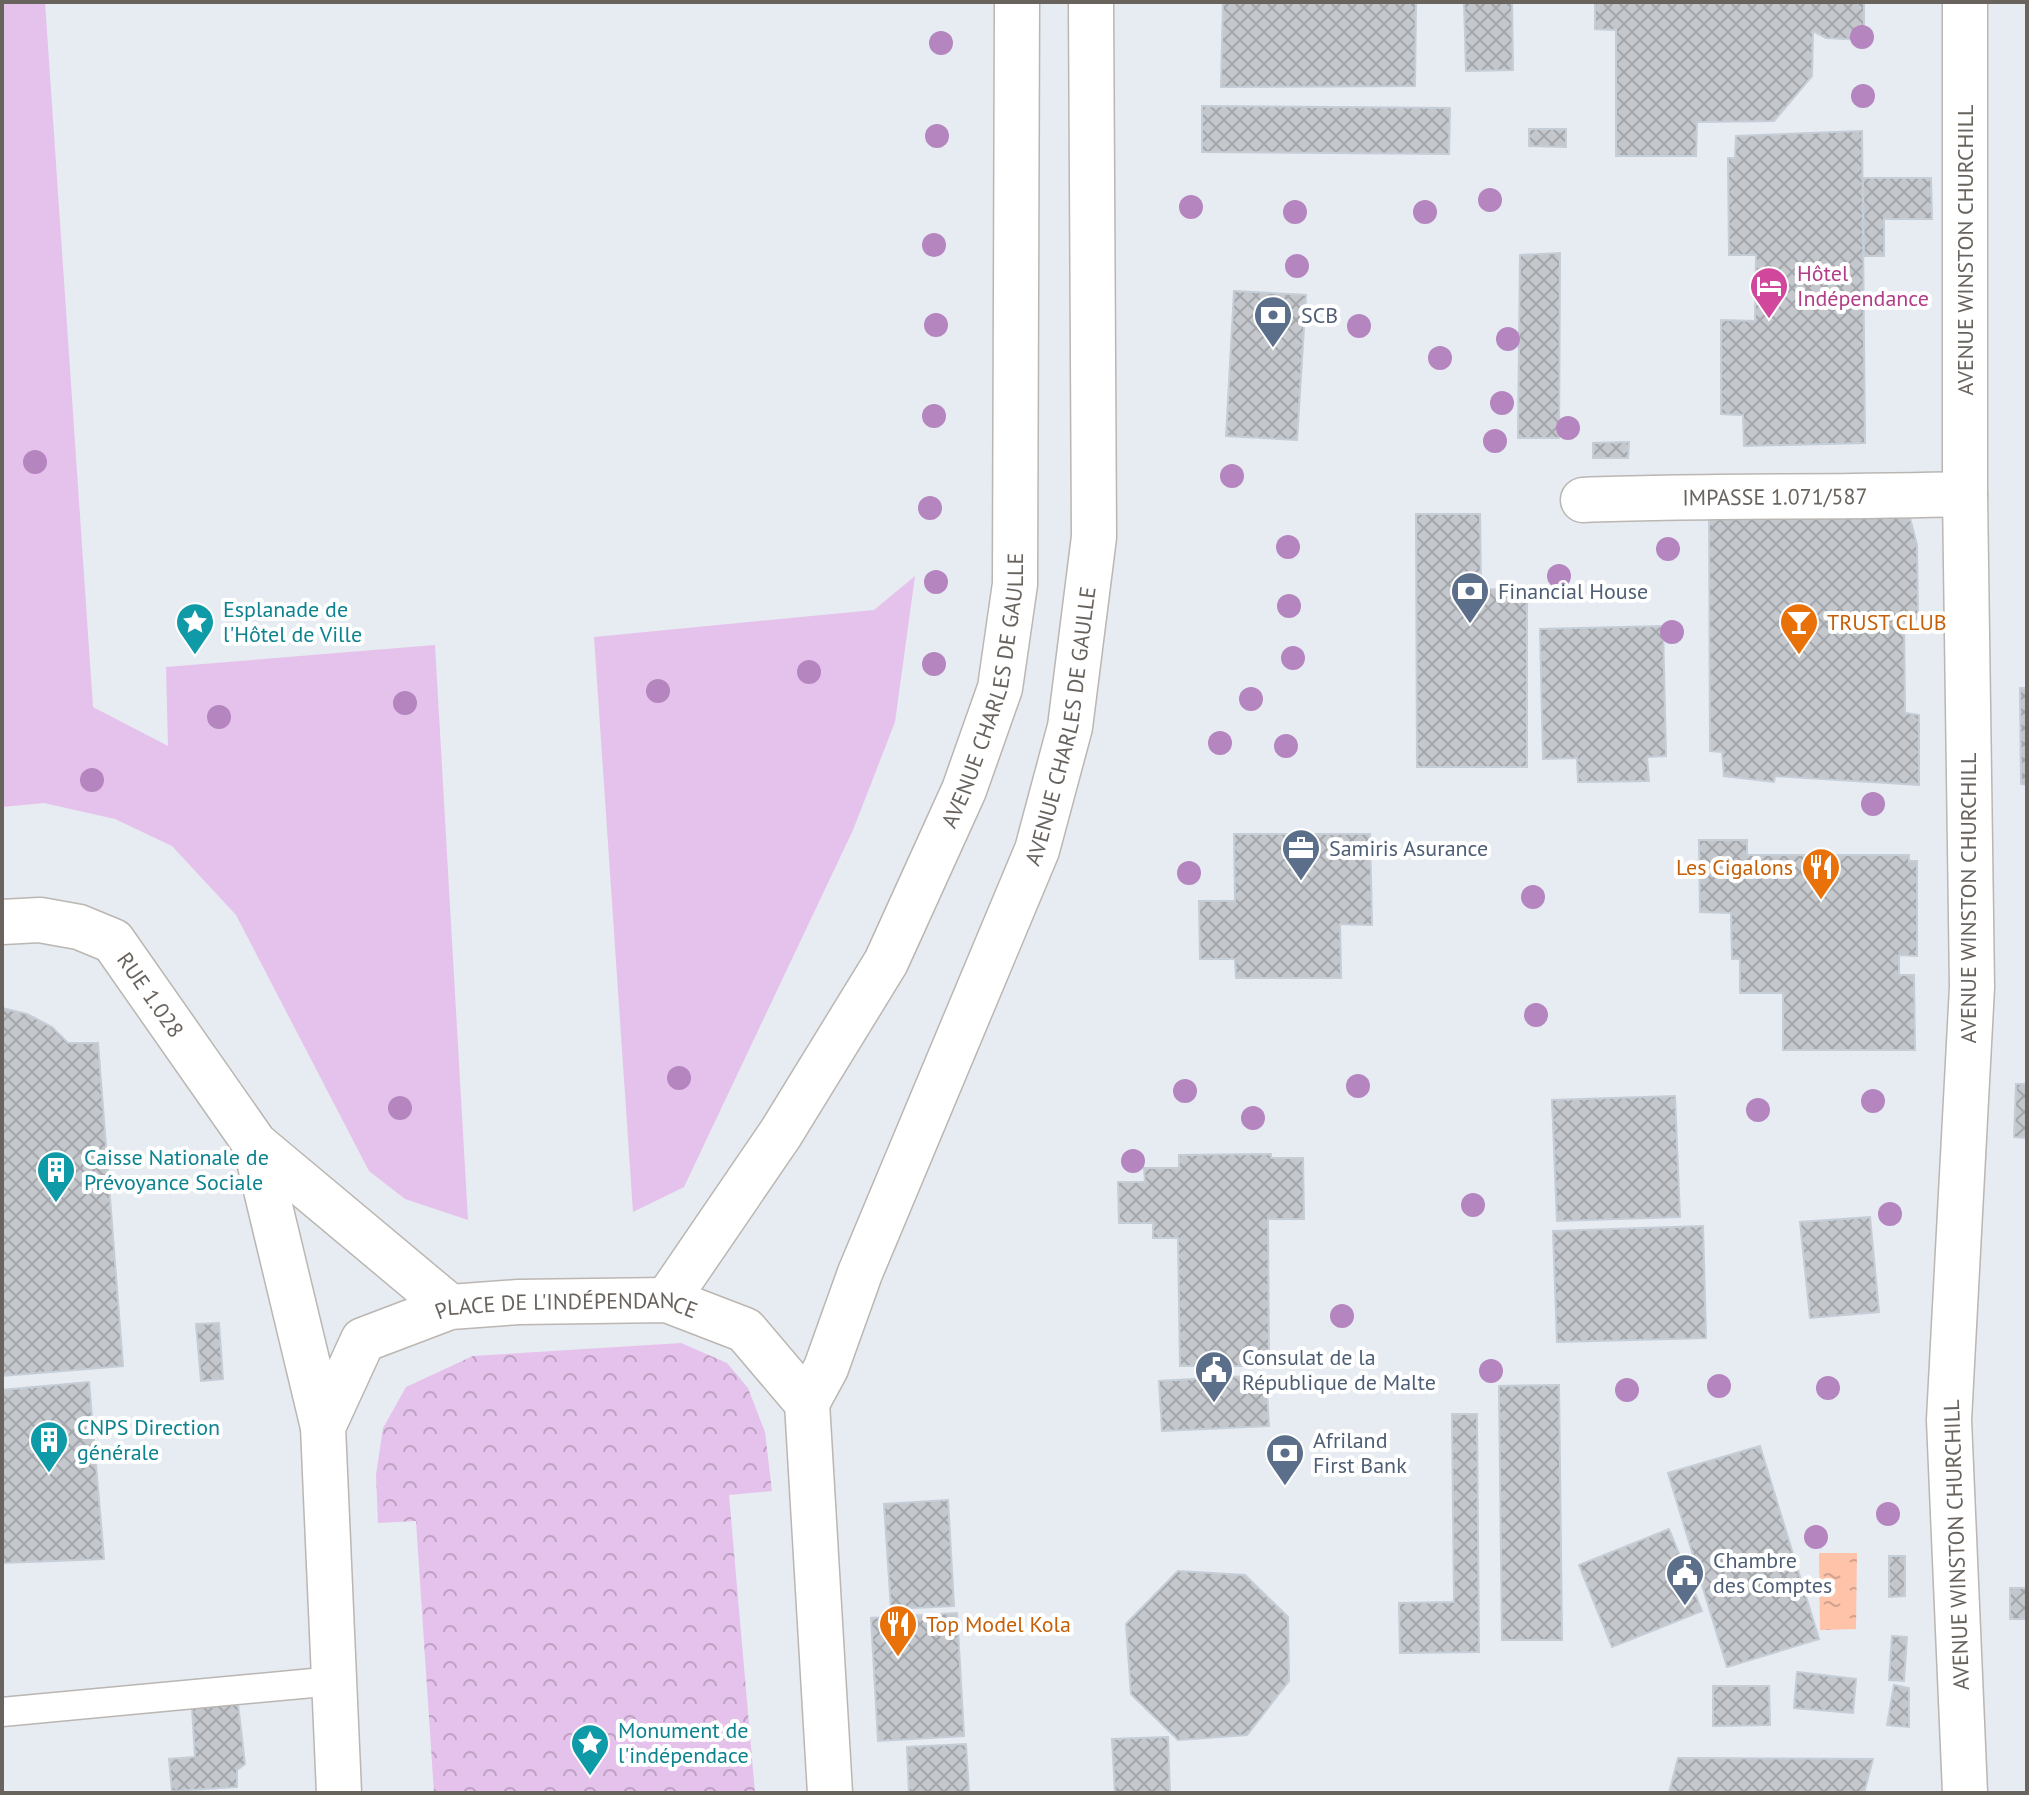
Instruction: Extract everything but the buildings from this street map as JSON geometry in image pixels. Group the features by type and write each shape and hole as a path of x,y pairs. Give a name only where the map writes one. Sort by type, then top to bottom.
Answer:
{"main road":[{"name":"AVENUE CHARLES DE GAULLE","path":"667,1300 781,1133 886,962 964,790 1000,688 1015,584 1017,2"},
{"name":"AVENUE CHARLES DE GAULLE","path":"807,1403 826,1368 860,1273 1037,850 1070,727 1094,537 1091,2"},
{"name":"AVENUE WINSTON CHURCHILL","path":"1965,2 1965,494 1972,987 1949,1420 1965,1793"},
{"name":"IMPASSE 1.071/587","path":"1583,500 1965,494"},
{"name":"RUE 1.028","path":"2,922 53,922 79,927 113,941 255,1144 450,1307"},
{"name":"RUE 1.028","path":"255,1144 323,1427"},
{"name":"PLACE DE L'INDÉPENDANCE","path":"339,1793 323,1427 363,1340 450,1307 519,1302 667,1300 745,1330 807,1403"},
{"path":"807,1403 830,1793"}],"lane":[{"path":"2,1712 334,1681"}],"green space":[{"path":"2,2 45,2 93,707 168,746 166,667 435,645 468,1220 405,1199 369,1171 236,915 172,846 115,819 44,803 2,807"},
{"path":"915,576 895,722 853,830 684,1187 633,1212 594,637 874,610"},
{"path":"681,1343 727,1363 748,1388 765,1432 772,1491 729,1495 755,1793 434,1793 416,1521 378,1523 376,1475 383,1428 406,1387 473,1356"}],"water":[{"path":"1819,1553 1857,1553 1856,1629 1820,1630"}],"place":[{"name":"Hôtel Indépendance","path":"1769,320"},
{"name":"SCB","path":"1273,349"},
{"name":"Financial House","path":"1470,625"},
{"name":"Esplanade de l'Hôtel de Ville","path":"195,656"},
{"name":"TRUST CLUB","path":"1799,656"},
{"name":"Samiris Asurance","path":"1301,882"},
{"name":"Les Cigalons","path":"1821,901"},
{"name":"Caisse Nationale de Prévoyance Sociale","path":"56,1204"},
{"name":"Consulat de la République de Malte","path":"1214,1404"},
{"name":"CNPS Direction générale","path":"49,1474"},
{"name":"Afriland First Bank","path":"1285,1487"},
{"name":"Chambre des Comptes","path":"1685,1607"},
{"name":"Top Model Kola","path":"898,1658"},
{"name":"Monument de l'indépendace","path":"590,1777"}]}
